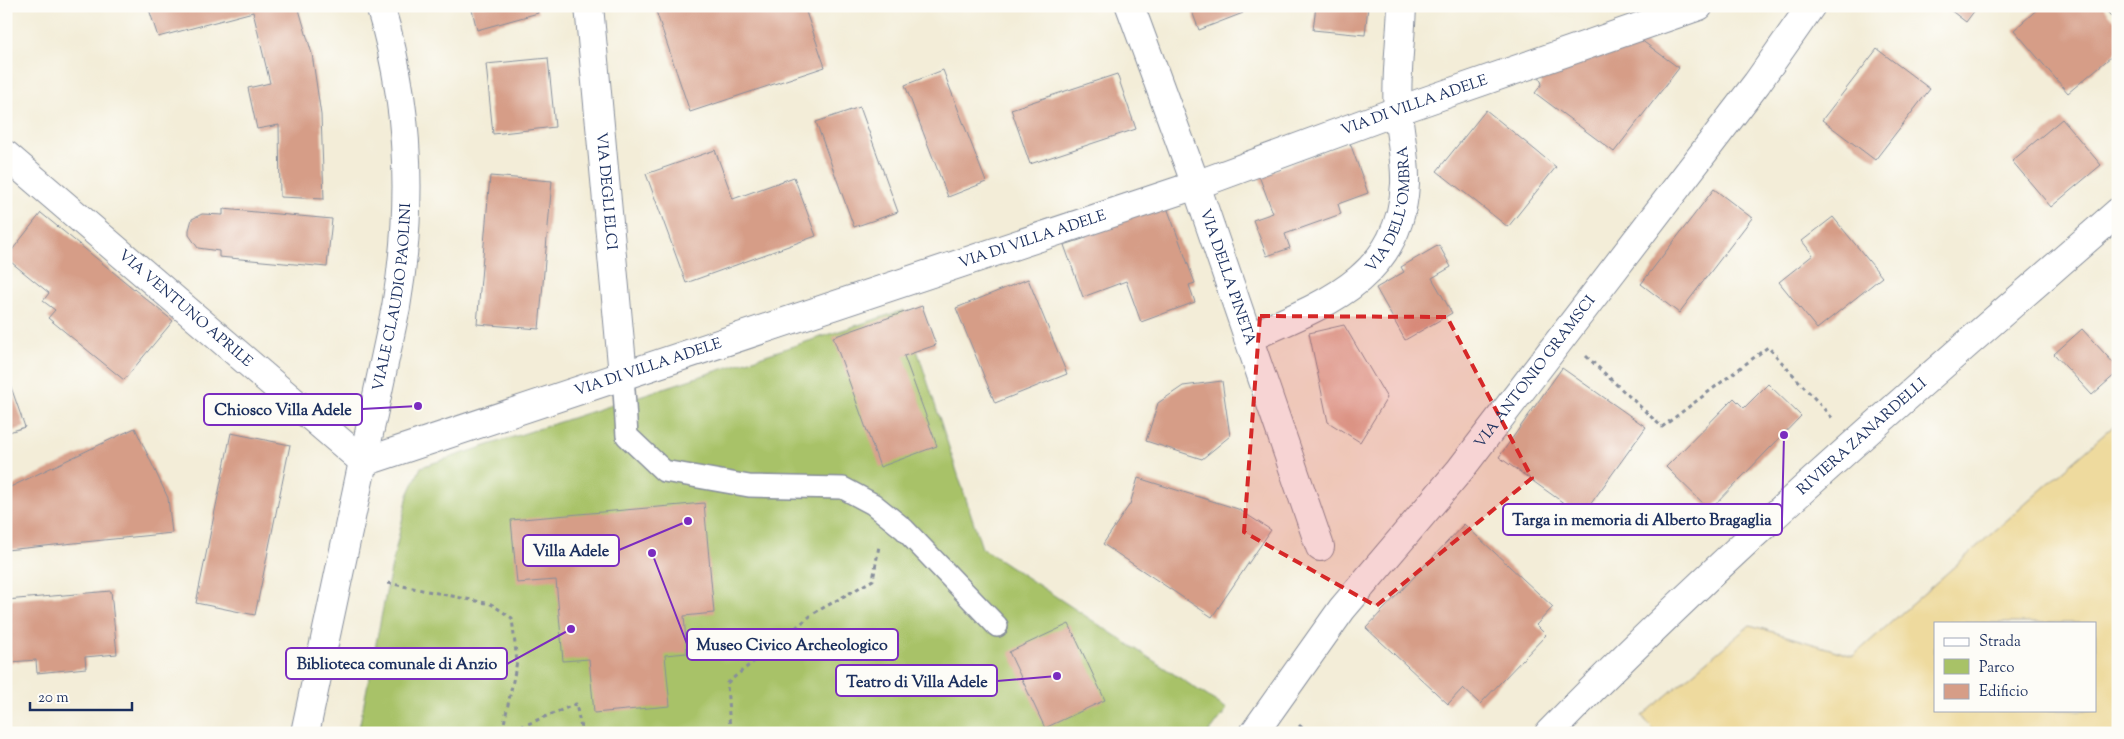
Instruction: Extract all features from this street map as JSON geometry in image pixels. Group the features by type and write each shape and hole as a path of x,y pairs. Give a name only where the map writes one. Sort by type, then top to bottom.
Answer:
{"street":[{"name":"VIALE CLAUDIO PAOLINI","path":"305,733 396,307 407,215 406,160 401,104 393,54 380,6"},
{"name":"VIA DEGLI ELCI","path":"589,6 622,376"},
{"name":"VIA DELLA PINETA","path":"1130,6 1196,185 1320,547"},
{"name":"VIA DELL'OMBRA","path":"1248,338 1335,298 1378,262 1391,240 1402,207 1405,183 1404,154 1397,111 1402,6"},
{"name":"VIA DI VILLA ADELE","path":"364,462 1196,185 1397,111 1699,6"},
{"name":"VIA ANTONIO GRAMSCI","path":"1254,733 1342,609 1460,470 1757,83 1811,6"},
{"name":"VIA VENTUNO APRILE","path":"6,155 364,462"},
{"name":"RIVIERA ZANARDELLI","path":"1550,733 1592,690 1854,442 2118,212"}],"lane":[{"path":"622,376 627,436 664,471 748,486 843,488 873,504 904,529 997,626"}],"path":[{"path":"1563,335 1662,427 1768,346 1854,442"},
{"path":"730,731 727,683 814,613 873,580 881,532 873,504"},
{"path":"388,583 491,604 512,618 517,662 502,733"},
{"path":"506,733 576,704 582,733"},
{"path":"643,733 664,730 730,731 734,733"}],"highlighted area":[{"path":"1260,316 1447,317 1532,478 1376,606 1244,532"}],"green space":[{"path":"904,310 982,548 1227,709 1209,733 358,733 408,495 421,467"}],"sand":[{"path":"2118,422 2118,733 1656,733 1642,716 1750,625 1853,656"}],"building":[{"path":"148,6 298,6 312,54 321,115 324,199 280,197 279,125 257,129 248,88 270,83 253,12 158,37"},
{"path":"471,6 536,6 538,13 477,30"},
{"path":"670,6 804,6 825,67 690,112 656,11"},
{"path":"1190,6 1241,6 1243,13 1199,30"},
{"path":"1316,6 1368,6 1365,35 1313,30"},
{"path":"1945,6 1978,6 1966,22"},
{"path":"2041,6 2102,6 2118,24 2118,51 2068,93 2014,30"},
{"path":"1637,37 1679,68 1614,152 1535,93 1542,84 1537,69"},
{"path":"1877,49 1930,89 1875,160 1822,120"},
{"path":"548,58 555,127 493,134 486,64"},
{"path":"943,70 986,182 948,197 905,85"},
{"path":"1117,74 1136,129 1030,164 1011,109"},
{"path":"860,107 898,212 854,227 816,122"},
{"path":"1486,110 1556,167 1508,227 1437,171"},
{"path":"2062,119 2101,165 2051,207 2012,161"},
{"path":"1350,143 1368,193 1338,204 1341,214 1285,234 1290,248 1267,256 1253,220 1273,213 1259,176"},
{"path":"715,150 733,199 794,177 816,236 686,283 646,174"},
{"path":"490,176 552,181 539,329 477,324"},
{"path":"1714,189 1752,218 1679,313 1641,284"},
{"path":"1165,202 1195,283 1189,285 1195,302 1141,322 1126,281 1083,297 1064,245 1086,238 1083,232"},
{"path":"223,209 332,219 327,267 219,257 219,251 198,248 189,235 192,219 202,214 223,215"},
{"path":"41,213 173,321 124,380 48,318 55,310 43,301 49,293 6,258"},
{"path":"1833,217 1882,277 1817,329 1779,282 1813,255 1802,241"},
{"path":"1439,245 1451,267 1432,278 1452,313 1405,340 1376,288 1404,272 1401,267"},
{"path":"1028,279 1067,374 995,403 956,308"},
{"path":"922,306 936,345 904,356 937,446 880,467 833,337"},
{"path":"1344,325 1387,398 1360,442 1328,422 1309,333"},
{"path":"2082,329 2118,368 2118,372 2092,395 2054,354"},
{"path":"1562,368 1646,427 1582,516 1499,457"},
{"path":"6,373 25,427 6,433"},
{"path":"1222,381 1230,436 1202,459 1146,441 1158,403 1183,386"},
{"path":"1768,384 1801,416 1710,510 1666,467 1734,398 1744,408"},
{"path":"135,428 168,498 172,533 6,550 6,489"},
{"path":"231,433 290,445 255,615 196,603"},
{"path":"1138,478 1238,509 1271,530 1212,617 1103,544 1130,504"},
{"path":"704,503 714,613 684,616 687,653 665,655 670,706 594,713 589,659 563,661 556,580 517,583 511,520"},
{"path":"1464,524 1553,607 1536,625 1546,635 1480,704 1463,688 1448,704 1366,628"},
{"path":"111,591 117,654 85,657 86,668 37,673 36,660 11,662 8,639 6,640 6,600"},
{"path":"1069,624 1105,700 1045,728 1009,652"}],"place":[{"name":"Chiosco Villa Adele","path":"418,406"},
{"name":"Targa in memoria di Alberto Bragaglia","path":"1784,435"},
{"name":"Villa Adele","path":"688,521"},
{"name":"Museo Civico Archeologico","path":"652,553"},
{"name":"Biblioteca comunale di Anzio","path":"571,629"},
{"name":"Teatro di Villa Adele","path":"1057,676"}]}
